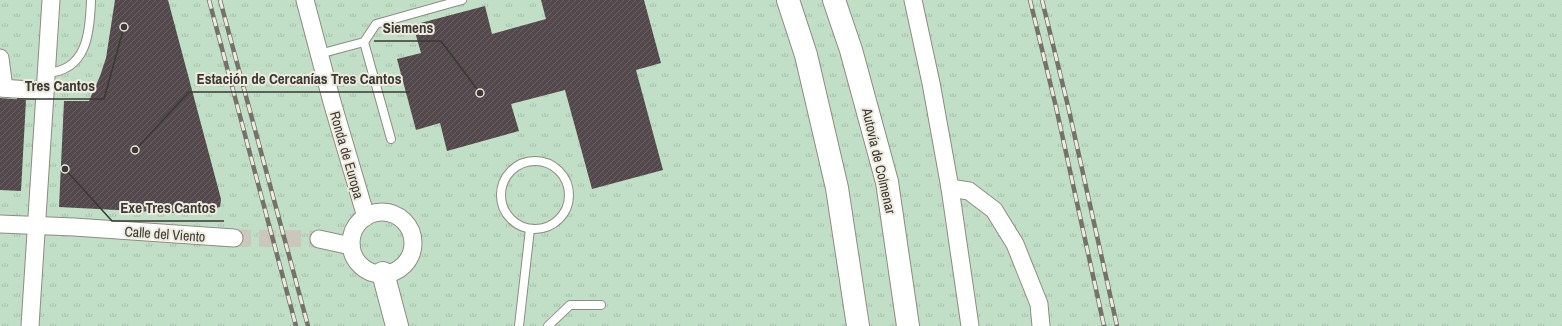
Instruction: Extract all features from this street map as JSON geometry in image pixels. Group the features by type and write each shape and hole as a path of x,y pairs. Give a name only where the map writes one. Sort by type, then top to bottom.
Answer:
{"main road":[{"path":"788,0 806,55 838,188 858,326"},
{"name":"Autovía de Colmenar","path":"834,0 851,50 887,182 908,326"},
{"path":"383,273 397,326"}],"street":[{"path":"30,326 38,226 51,0"},
{"name":"Ronda de Europa","path":"305,0 332,102 366,217"},
{"path":"913,0 931,83 950,188 970,326"},
{"path":"0,58 2,88 45,91"},
{"path":"950,188 969,190 994,210 1015,244 1039,304 1041,326"},
{"name":"Ronda de Europa","path":"351,246 354,229 359,222 366,217 375,213 385,212 404,220 410,229 413,244 409,258 402,266 393,271 383,273"},
{"name":"Calle del Viento","path":"0,224 74,227 234,238"},
{"path":"319,239 351,246 359,262 366,268 374,272 383,273"}],"lane":[{"path":"46,73 56,73 77,61 82,54 86,40 91,0"},
{"path":"320,54 364,42 376,24 462,0"},
{"path":"364,42 391,139"},
{"path":"534,160 550,164 561,173 567,184 569,198 564,212 552,224 536,229 530,229 518,224 506,214 501,199 502,184 510,170 521,163 534,160"},
{"path":"519,326 530,229"},
{"path":"548,326 570,305 601,306"}],"green space":[{"path":"0,0 1562,0 1562,326 0,326"}],"building":[{"path":"115,0 168,0 221,199 220,207 194,214 59,207 64,101 89,101 106,58"},
{"path":"541,0 644,0 661,63 636,70 663,170 592,189 565,90 511,104 519,131 447,151 440,123 416,130 397,59 421,53 413,25 485,6 492,34 546,19"},
{"path":"0,98 26,100 21,191 0,190"}],"tunnel":[{"path":"234,238 319,239"}],"railway":[{"path":"209,0 296,326"},
{"path":"220,0 308,326"},
{"path":"1030,0 1056,107 1104,326"},
{"path":"1042,0 1068,106 1117,326"}],"place":[{"name":"Tres Cantos","path":"124,27"},
{"name":"Siemens","path":"480,93"},
{"name":"Estación de Cercanías Tres Cantos","path":"135,150"},
{"name":"Exe Tres Cantos","path":"65,169"}]}
